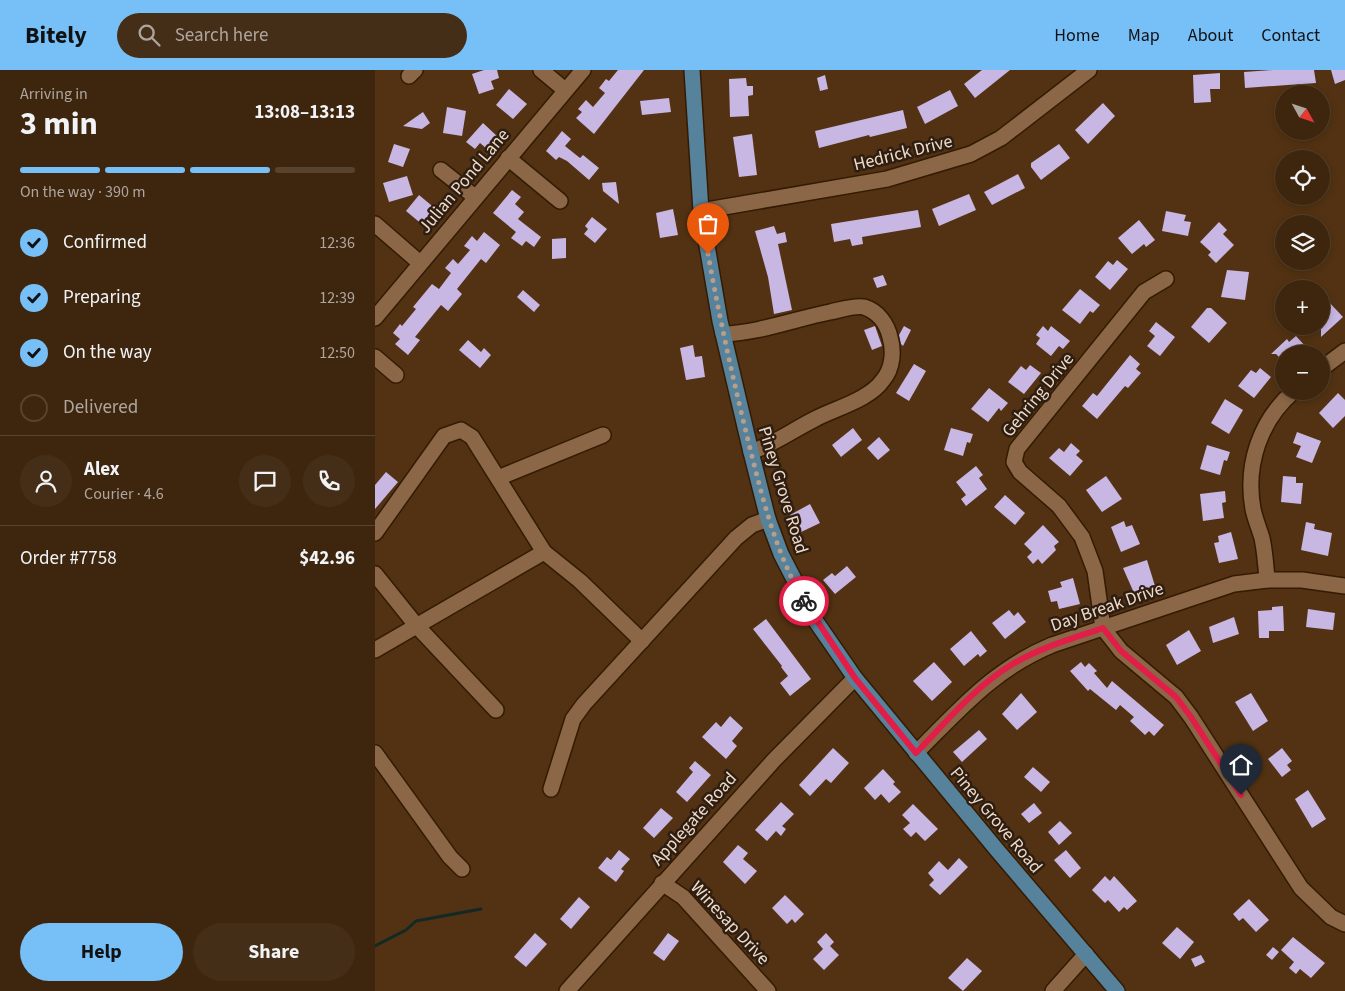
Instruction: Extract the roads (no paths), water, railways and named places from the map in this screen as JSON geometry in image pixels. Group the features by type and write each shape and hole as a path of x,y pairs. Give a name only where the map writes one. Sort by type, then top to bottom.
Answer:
{"main road":[{"name":"Piney Grove Road","path":"692,70 701,211 723,334 769,519 781,554 796,588 815,620 855,678 1117,991"}],"street":[{"path":"541,70 565,90"},
{"name":"Julian Pond Lane","path":"375,318 420,262 583,70"},
{"name":"Hedrick Drive","path":"701,211 887,179 971,154 1001,138 1089,70"},
{"path":"508,158 560,201"},
{"path":"441,170 475,197"},
{"path":"375,224 420,262"},
{"name":"Gehring Drive","path":"1103,628 1095,571 1082,537 1059,506 1017,468 1015,454 1144,292 1167,279"},
{"path":"723,334 762,328 841,309 862,307 875,312 888,327 893,346 891,366 883,380 871,392 813,420 768,446 751,452"},
{"path":"1330,363 1345,352"},
{"path":"375,357 396,375"},
{"path":"1267,580 1262,539 1253,510 1251,475 1259,440 1267,423 1285,400"},
{"path":"375,533 437,445 451,432 461,430 473,437 527,528 544,552 580,581 642,641"},
{"path":"498,478 603,435"},
{"path":"551,789 573,719 598,688 736,538 752,526 769,519"},
{"path":"375,650 544,552"},
{"path":"375,574 416,625 496,710"},
{"name":"Day Break Drive","path":"916,753 970,698 1010,666 1033,653 1234,584 1267,580 1302,580 1345,586"},
{"path":"1103,628 1127,657 1176,697 1191,717 1301,888 1331,918 1345,924"},
{"name":"Applegate Road","path":"567,991 662,882 774,760 855,678"},
{"path":"377,760 450,857 462,869"},
{"name":"Winesap Drive","path":"662,882 683,897 768,991"},
{"path":"1053,991 1086,954"}],"waterway":[{"path":"375,946 406,930 416,921 481,909"}]}
